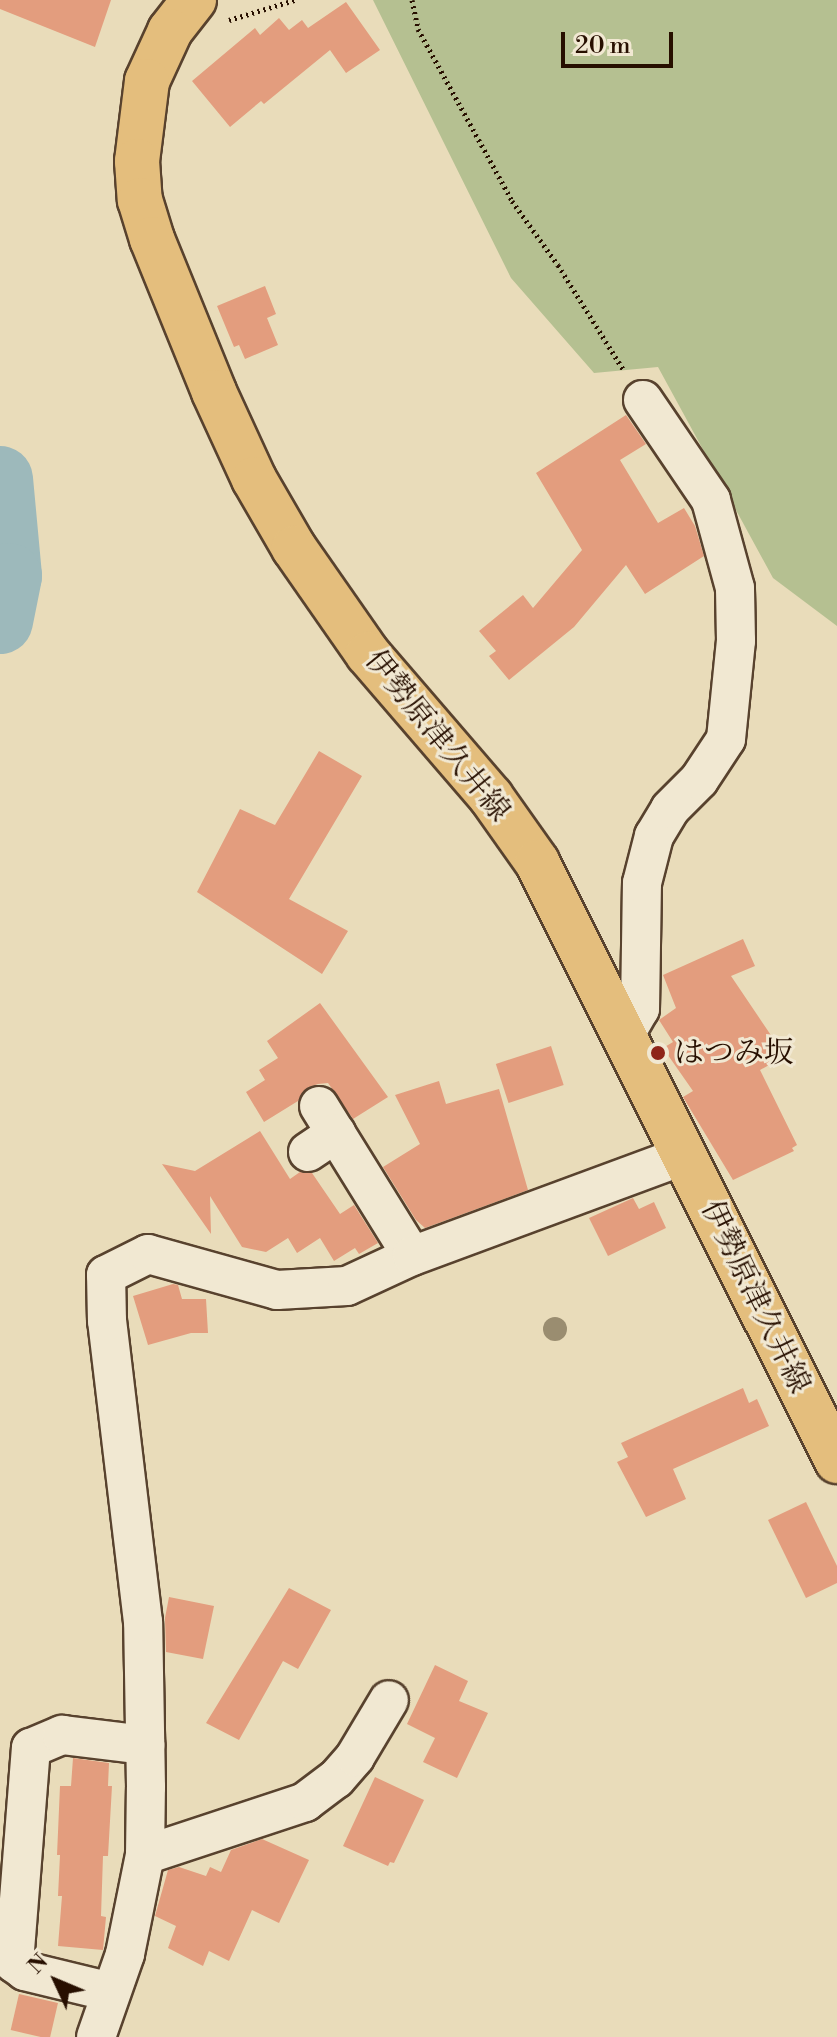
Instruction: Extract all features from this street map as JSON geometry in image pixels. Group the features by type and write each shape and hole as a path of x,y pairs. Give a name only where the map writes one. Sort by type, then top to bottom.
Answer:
{"main road":[{"name":"伊勢原津久井線","path":"189,6 170,31 147,81 137,161 140,200 152,239 214,392 254,479 311,571 368,654 491,797 537,862 837,1461"}],"street":[{"path":"623,1038 640,1009 642,883 654,836 670,809 699,780 726,739 736,641 735,588 711,500 643,400"},
{"path":"321,1130 412,1256"},
{"path":"96,2037 125,1954 145,1855 143,1622 107,1321 106,1275 148,1254 277,1290 347,1286 412,1256 685,1155"},
{"path":"145,1855 305,1802 336,1779 355,1757 389,1700"},
{"path":"111,1992 25,1971 14,1963 31,1748 62,1735 145,1745"}],"path":[{"path":"189,6 207,26 295,0"},
{"path":"412,0 418,29 512,201 558,265 643,400"}],"green space":[{"path":"373,0 837,0 837,626 773,578 658,367 594,373 511,278"}],"building":[{"path":"0,0 111,0 95,47 0,9"},
{"path":"346,2 380,50 346,73 330,50 264,104 261,101 230,127 192,81 255,28 260,35 279,18 289,30 302,20 308,28"},
{"path":"265,286 276,314 267,318 278,345 245,359 239,345 234,347 217,306"},
{"path":"626,415 646,444 620,460 658,523 684,508 695,526 704,556 645,594 626,565 574,627 509,680 489,656 496,651 479,631 523,595 533,608 582,550 536,473"},
{"path":"319,751 362,776 289,899 348,931 322,974 197,892 240,809 275,825"},
{"path":"743,939 755,966 731,976 785,1056 760,1070 797,1145 792,1148 794,1151 733,1180 683,1097 693,1091 663,1048 673,1042 659,1020 676,1008 663,975"},
{"path":"320,1003 388,1097 353,1119 328,1083 318,1084 307,1088 298,1101 264,1122 246,1092 265,1080 259,1070 278,1058 267,1041"},
{"path":"551,1046 564,1085 509,1103 496,1064"},
{"path":"439,1081 446,1104 499,1089 528,1190 425,1228 416,1220 383,1167 420,1144 395,1095"},
{"path":"260,1131 290,1179 300,1172 312,1173 340,1214 354,1205 378,1243 359,1254 355,1248 334,1261 320,1238 297,1253 288,1238 266,1252 242,1247 210,1196 211,1234 162,1164 195,1171"},
{"path":"633,1198 639,1209 654,1202 666,1228 608,1256 589,1218"},
{"path":"178,1285 182,1299 206,1299 208,1333 191,1333 148,1345 133,1296"},
{"path":"743,1388 749,1403 757,1399 769,1426 673,1469 686,1499 646,1517 617,1462 628,1457 621,1443"},
{"path":"806,1502 837,1566 837,1583 806,1598 768,1520"},
{"path":"289,1588 331,1610 298,1669 283,1661 239,1740 206,1723"},
{"path":"169,1597 214,1606 203,1659 166,1652 165,1618"},
{"path":"435,1665 468,1681 459,1701 488,1713 457,1778 423,1762 435,1738 407,1724"},
{"path":"73,1758 109,1763 108,1786 112,1786 108,1856 103,1856 101,1916 106,1917 103,1950 58,1946 62,1896 58,1896 60,1855 57,1855 60,1786 71,1786"},
{"path":"375,1777 424,1800 394,1863 390,1862 388,1866 343,1846"},
{"path":"262,1839 309,1860 279,1923 252,1910 229,1961 209,1951 203,1966 168,1948 176,1926 155,1916 168,1870 179,1867 206,1876 210,1867 221,1872 231,1850"},
{"path":"19,1994 58,2003 50,2037 11,2030"}],"waterway":[{"path":"0,479 9,576 0,621"}],"place":[{"name":"はつみ坂","path":"658,1053"}]}
